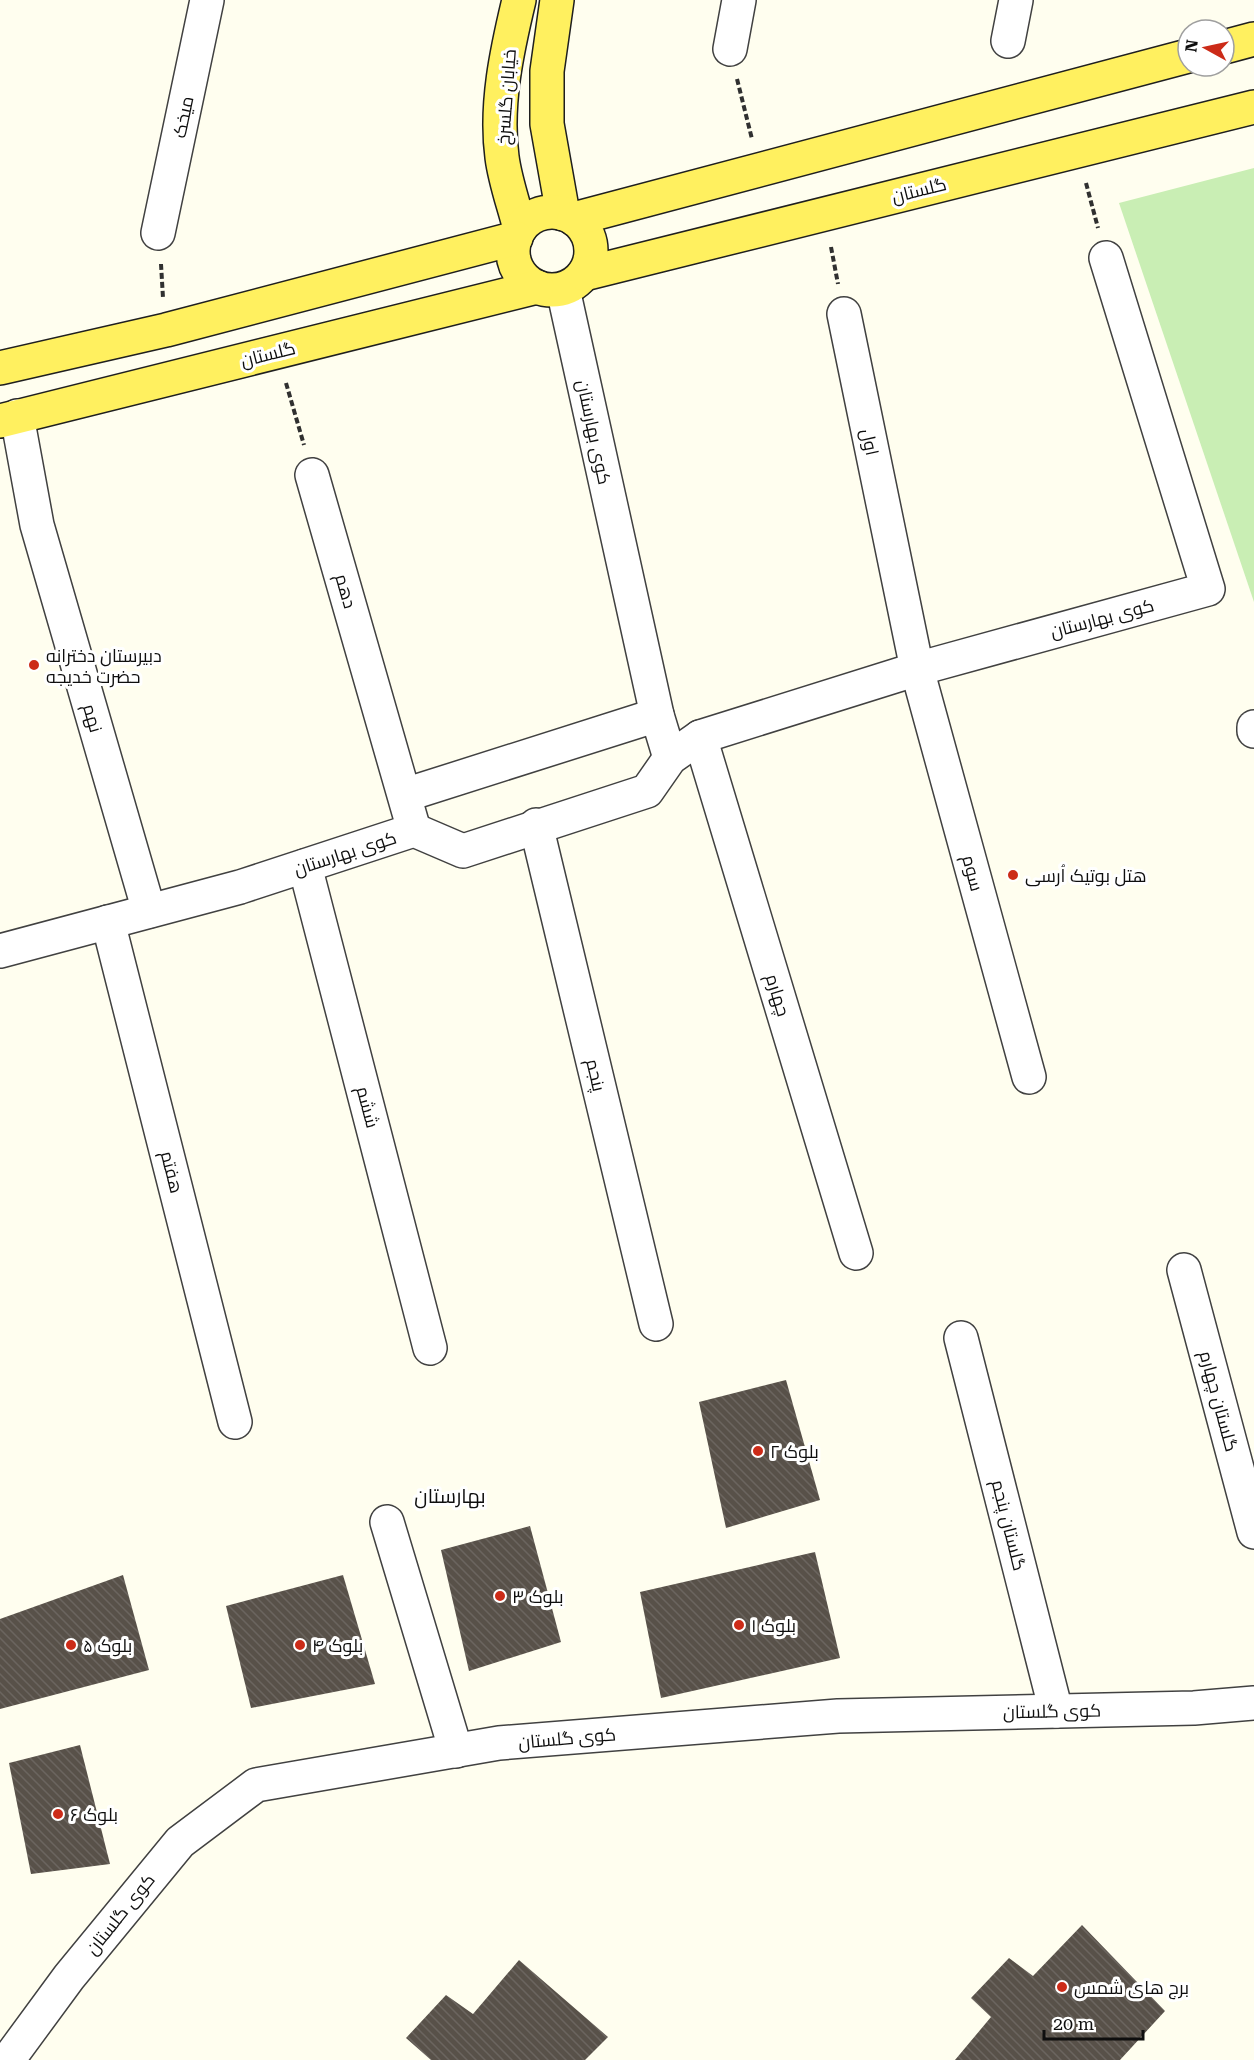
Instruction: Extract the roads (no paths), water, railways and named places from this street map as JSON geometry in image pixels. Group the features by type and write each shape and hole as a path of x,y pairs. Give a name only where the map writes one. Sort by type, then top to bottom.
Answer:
{"main road":[{"name":"خیابان گلسرخ","path":"518,233 502,157 501,117 508,48 519,0"},
{"path":"518,233 514,259 518,271 561,283 590,257 589,238 569,216 547,124 547,71 557,0"},
{"path":"0,368 166,330 518,233 542,214 569,216 760,171 1176,59"},
{"name":"گلستان","path":"9,419 561,283 825,214 1254,107"}],"street":[{"name":"میخک","path":"158,233 207,0"},
{"path":"730,49 738,0"},
{"path":"1008,41 1016,0"},
{"name":"کوی بهارستان","path":"0,951 240,887 414,831 463,851 536,825 647,791 670,758 700,737 917,669 1208,588 1106,258"},
{"name":"کوی بهارستان","path":"561,283 657,715 670,758"},
{"name":"اول","path":"844,314 917,669"},
{"name":"نهم","path":"9,419 37,525 149,911"},
{"name":"دهم","path":"312,475 414,831"},
{"name":"سوم","path":"917,669 1029,1077"},
{"path":"405,795 657,715"},
{"name":"چهارم","path":"700,737 856,1253"},
{"name":"پنجم","path":"536,825 656,1324"},
{"name":"ششم","path":"305,866 430,1347"},
{"name":"هفتم","path":"108,922 235,1422"},
{"name":"گلستان چهارم","path":"1184,1270 1254,1532"},
{"name":"گلستان پنجم","path":"961,1338 1056,1711"},
{"path":"387,1521 456,1751"},
{"name":"کوی گلستان","path":"8,2060 69,1977 180,1842 256,1785 499,1743 838,1716 1194,1708 1254,1703"}],"place":[{"name":"دبیرستان دخترانه حضرت خدیجه","path":"34,665"},
{"name":"هتل بوتیک اُرسی","path":"1013,875"},
{"name":"بلوک ۲","path":"758,1451"},
{"name":"بلوک ۳","path":"500,1596"},
{"name":"بلوک ۱","path":"739,1625"},
{"name":"بلوک ۵","path":"71,1645"},
{"name":"بلوک ۴","path":"300,1645"},
{"name":"بلوک ۶","path":"58,1814"},
{"name":"برج های شمس","path":"1062,1987"}],"district":[{"name":"بهارستان","path":"450,1496"}]}
